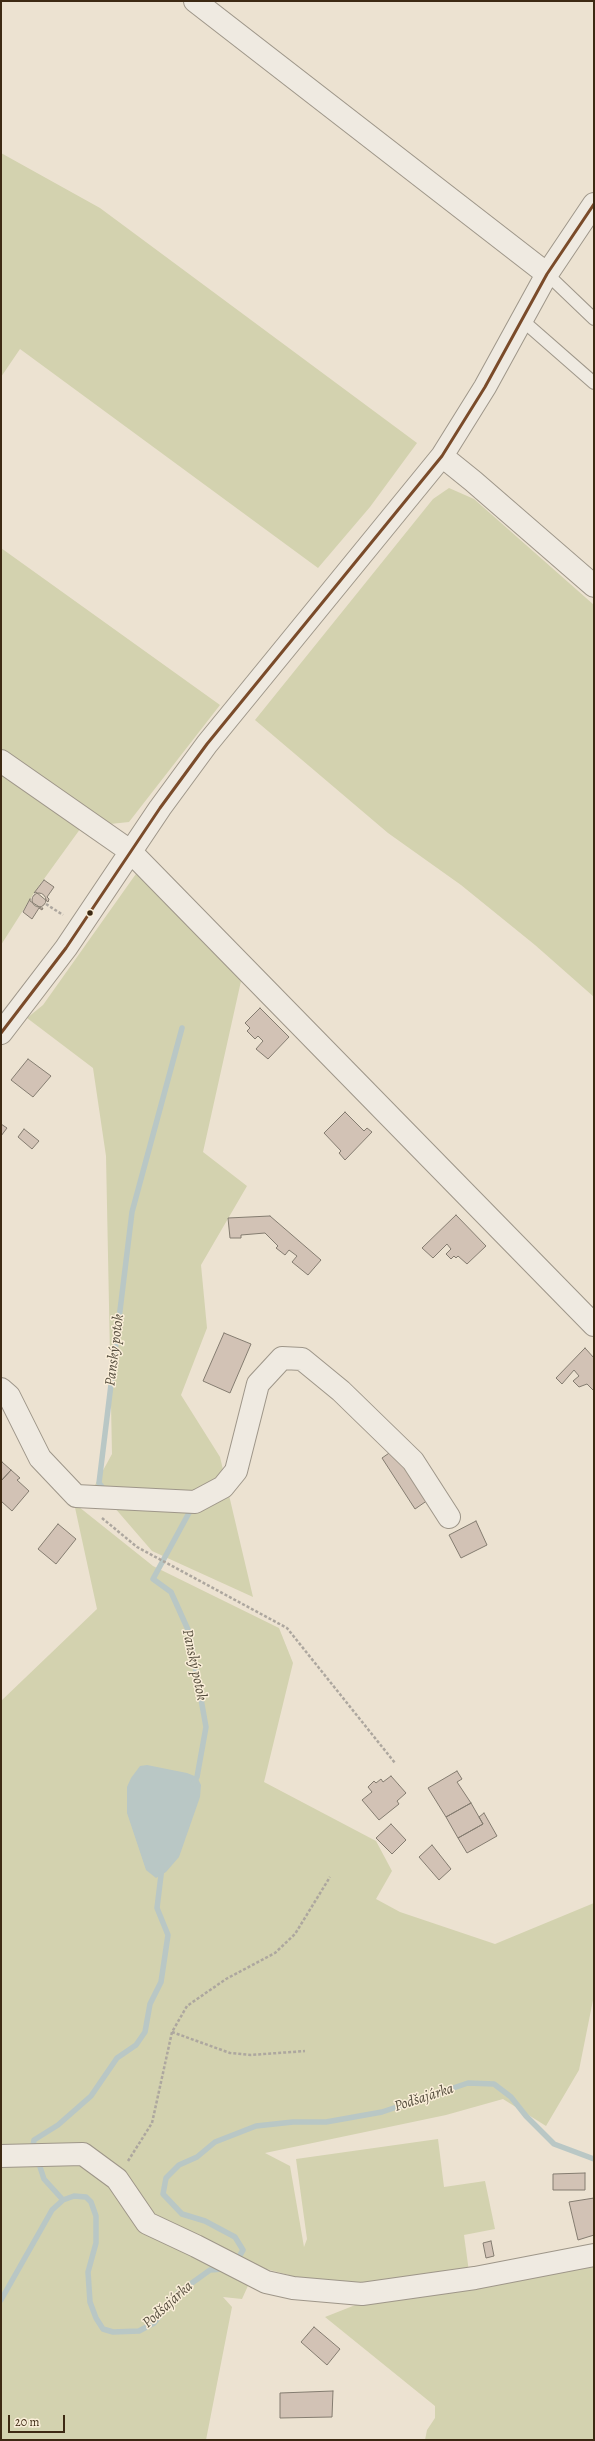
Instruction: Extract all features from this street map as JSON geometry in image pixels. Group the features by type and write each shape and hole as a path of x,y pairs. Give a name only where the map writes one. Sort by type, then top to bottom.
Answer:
{"street":[{"path":"195,1 547,274"},
{"path":"1,1033 66,948 130,851 211,739 442,456 486,387 547,274 594,204"},
{"path":"442,456 473,480 594,586"},
{"path":"1,761 130,851 594,1325"},
{"path":"1,1389 9,1396 40,1458 76,1496 195,1502 223,1487 236,1471 258,1384 282,1358 302,1359 341,1391 413,1461 449,1517"},
{"path":"1,2156 83,2154 117,2179 147,2223 266,2282 293,2288 362,2294 475,2278 594,2255"}],"lane":[{"path":"547,274 594,319"},
{"path":"522,320 594,383"}],"path":[{"path":"100,1516 137,1546 287,1628 395,1763"},
{"path":"117,2179 152,2124 172,2032 187,2006 226,1979 275,1953 290,1939 330,1877"},
{"path":"172,2032 230,2053 251,2055 305,2051"}],"green space":[{"path":"1,153 100,208 417,443 370,507 318,568 20,349 1,377"},
{"path":"449,488 474,499 594,605 594,997 535,945 461,885 388,833 255,720 433,499"},
{"path":"1,548 220,705 129,822 110,824 1,749"},
{"path":"1,769 83,825 36,890 1,945"},
{"path":"138,871 241,981 203,1152 247,1186 201,1265 207,1328 181,1395 220,1457 253,1597 152,1551 95,1485 112,1454 106,1156 93,1068 27,1018 43,1005"},
{"path":"74,1503 153,1566 279,1628 293,1663 264,1782 376,1841 392,1871 376,1899 400,1912 495,1944 594,1903 594,1995 579,2070 546,2126 503,2099 446,2115 265,2153 290,2166 304,2247 307,2239 296,2159 438,2139 444,2187 485,2181 495,2229 464,2235 469,2272 373,2286 293,2282 289,2275 262,2268 251,2279 242,2299 223,2297 232,2307 206,2440 1,2440 1,1701 97,1609"},
{"path":"594,2262 594,2440 425,2440 427,2430 435,2418 435,2406 325,2317 363,2302"}],"shaded area":[{"path":"147,1765 187,1773 197,1777 201,1785 200,1797 179,1857 166,1872 156,1878 146,1870 127,1813 127,1787 131,1778 140,1766"}],"building":[{"path":"44,880 54,887 47,897 49,899 48,902 36,892 34,893"},
{"path":"36,893 42,893 46,897 46,903 42,907 36,907 32,903 32,897"},
{"path":"30,899 30,901 43,908 42,910 39,908 32,919 23,912"},
{"path":"260,1008 289,1037 268,1059 256,1049 263,1041 258,1036 255,1039 247,1031 250,1028 245,1023"},
{"path":"28,1059 51,1076 33,1097 11,1080"},
{"path":"345,1112 364,1131 367,1128 372,1132 345,1160 339,1153 341,1151 324,1133"},
{"path":"1,1124 7,1128 1,1136"},
{"path":"24,1129 39,1141 32,1149 18,1137"},
{"path":"456,1215 486,1246 467,1264 458,1256 456,1258 454,1256 451,1259 446,1254 451,1249 447,1244 433,1258 422,1248"},
{"path":"270,1216 321,1260 308,1275 292,1262 297,1256 289,1250 285,1255 276,1248 278,1246 265,1233 241,1235 241,1238 230,1238 228,1218"},
{"path":"224,1333 251,1344 230,1393 203,1381"},
{"path":"585,1348 594,1358 594,1391 587,1384 579,1387 573,1381 579,1376 574,1370 562,1384 556,1378"},
{"path":"395,1449 428,1500 415,1509 382,1458"},
{"path":"2,1462 11,1470 1,1481 1,1463"},
{"path":"11,1470 20,1478 17,1480 29,1491 12,1511 1,1501 1,1481"},
{"path":"476,1521 487,1545 461,1558 449,1535"},
{"path":"58,1524 76,1539 56,1564 38,1549"},
{"path":"457,1771 462,1779 457,1782 471,1803 446,1817 428,1788"},
{"path":"391,1776 406,1793 397,1801 399,1804 379,1820 362,1800 372,1792 368,1787 374,1781 376,1783 381,1779 383,1782"},
{"path":"471,1803 483,1824 458,1838 446,1817"},
{"path":"484,1813 497,1836 467,1853 458,1838 483,1824 479,1817"},
{"path":"391,1824 406,1840 392,1854 376,1838"},
{"path":"432,1845 451,1869 439,1880 419,1857"},
{"path":"585,2173 585,2190 553,2190 553,2174"},
{"path":"594,2198 594,2235 578,2240 569,2202"},
{"path":"491,2241 494,2256 486,2258 483,2243"},
{"path":"314,2327 340,2349 327,2365 301,2342"},
{"path":"333,2391 332,2417 280,2418 280,2393"}],"waterway":[{"name":"Panský potok","path":"105,1491 99,1483 132,1212 182,1028"},
{"name":"Panský potok","path":"185,1510 190,1511 153,1579 171,1592 189,1632 206,1727 197,1777 193,1784"},
{"name":"Panský potok","path":"33,2146 34,2140 58,2125 91,2096 117,2058 136,2045 145,2032 150,2004 161,1982 168,1935 157,1908 162,1867"},
{"name":"Podšajárka","path":"236,2262 243,2250 235,2237 205,2221 182,2214 163,2194 166,2178 179,2165 197,2157 215,2142 256,2126 293,2122 326,2122 382,2112 468,2083 494,2084 511,2097 526,2116 554,2144 594,2159"},
{"name":"Panský potok","path":"38,2161 44,2179 63,2200"},
{"name":"Podšajárka","path":"1,2300 52,2210 63,2200 74,2196 86,2197 91,2202 96,2216 96,2243 88,2272 90,2302 96,2318 103,2329 113,2332 139,2331 154,2323 178,2293 210,2270 223,2269"}],"transit line":[{"path":"1,1033 66,948 160,808 207,744 442,456 485,387 547,274 594,204"}]}
